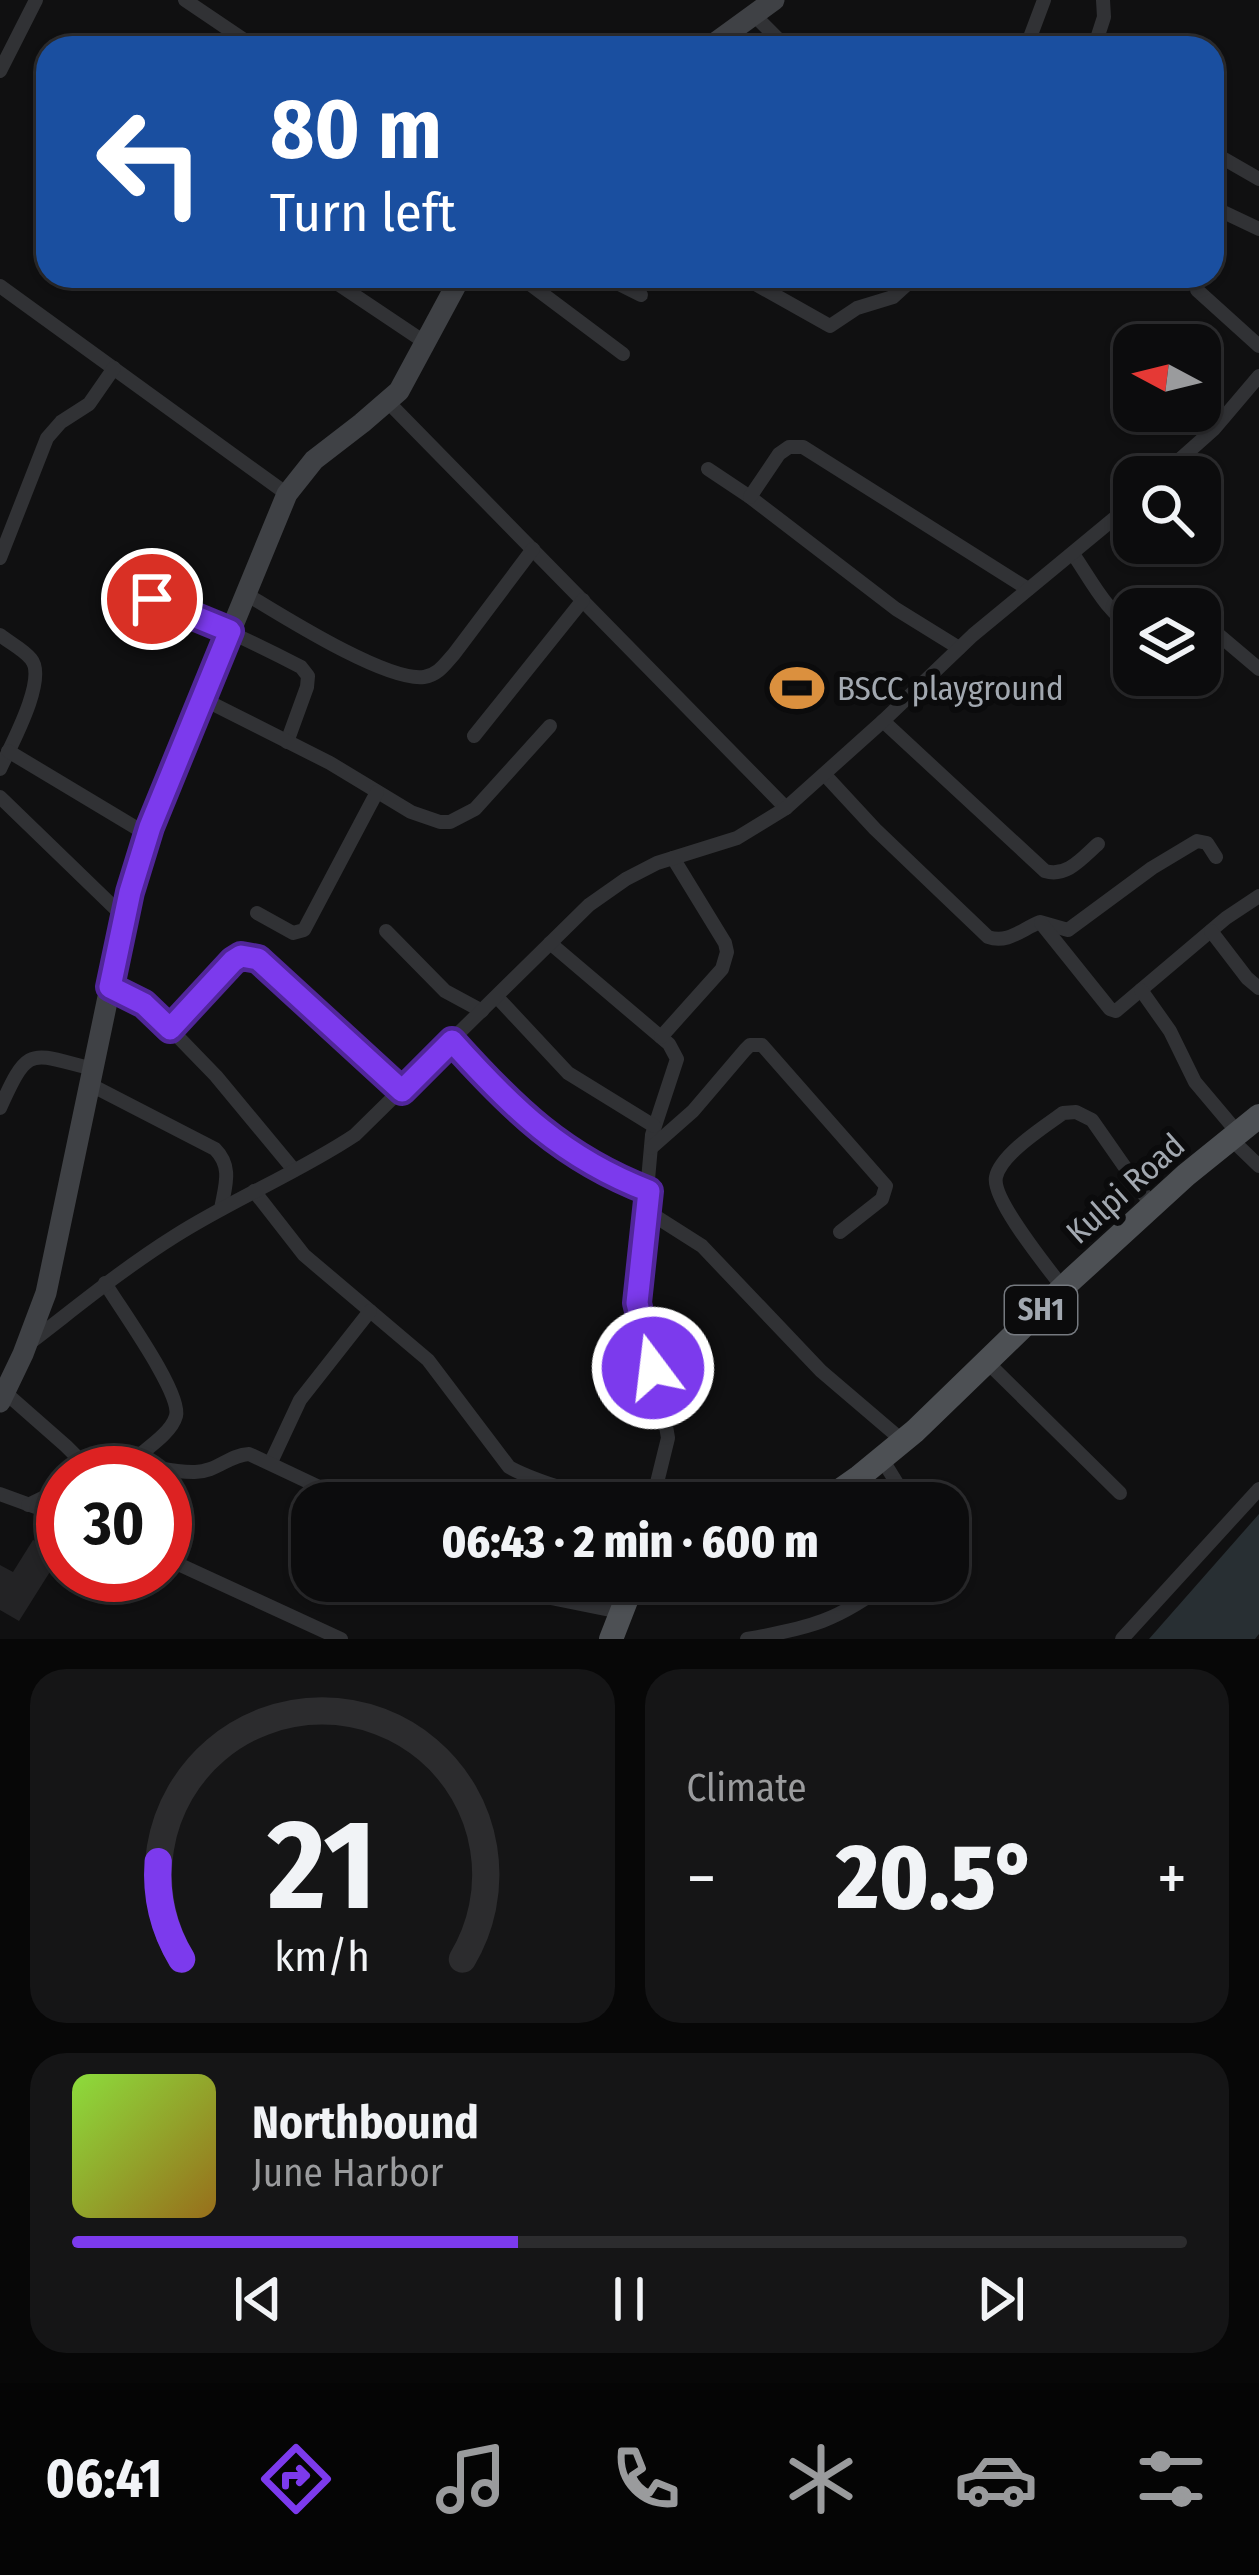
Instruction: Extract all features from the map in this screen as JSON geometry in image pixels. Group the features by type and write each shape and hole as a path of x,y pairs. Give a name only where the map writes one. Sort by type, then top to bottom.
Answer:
{"main road":[{"path":"725,36 774,0"},
{"path":"2,1394 46,1293 124,917 148,835 202,699 287,494 314,460 399,391 455,288"},
{"name":"Kulpi Road","path":"851,1482 903,1442 1152,1206 1259,1116"},
{"path":"611,1639 624,1602"}],"street":[{"path":"0,71 36,0"},
{"path":"185,0 238,36"},
{"path":"1030,36 1044,0"},
{"path":"1097,36 1103,0"},
{"path":"754,15 775,36"},
{"path":"1224,159 1259,179"},
{"path":"1224,212 1259,229"},
{"path":"0,286 287,494"},
{"path":"344,288 426,343"},
{"path":"535,288 623,354"},
{"path":"626,288 640,295"},
{"path":"762,288 830,326 903,288"},
{"path":"1197,290 1259,346"},
{"path":"0,558 46,438 89,404 114,368"},
{"path":"1184,456 1259,376"},
{"path":"387,401 786,808"},
{"path":"749,497 779,454 788,447 803,447 1028,589"},
{"path":"708,469 896,609 959,648"},
{"path":"27,1345 176,1235 356,1135 602,895 641,871 737,838 786,808 959,648 1113,520"},
{"path":"246,594 328,642 388,670 423,677 440,670 454,655 533,549"},
{"path":"1073,554 1113,610"},
{"path":"129,591 230,631 302,667 308,676 307,687 287,742"},
{"path":"474,736 583,600"},
{"path":"0,635 32,660 37,671 33,692 0,769"},
{"path":"1221,637 1259,669"},
{"path":"202,699 411,812 450,822 475,809 550,726"},
{"path":"883,722 1045,871 1064,872 1098,844"},
{"path":"8,752 148,835"},
{"path":"825,775 874,829 988,937 998,940 1040,922 1068,930 1197,841 1207,843 1216,857"},
{"path":"257,914 293,933 304,930 377,792"},
{"path":"0,797 124,917"},
{"path":"661,1037 722,969 727,952 673,858"},
{"path":"1040,922 1112,1011 1259,896"},
{"path":"386,931 445,992 482,1011"},
{"path":"1211,931 1259,988"},
{"path":"550,943 674,1049 677,1065 654,1126 637,1303 668,1438 658,1482"},
{"path":"170,1029 233,961 249,956 258,959 402,1091"},
{"path":"110,987 144,1004 170,1029 294,1170"},
{"path":"1141,990 1170,1031 1195,1082 1259,1166"},
{"path":"496,997 568,1073 654,1126"},
{"path":"452,1041 509,1104 566,1149 649,1191"},
{"path":"651,1148 693,1111 750,1045 762,1045 886,1186 882,1199 840,1232"},
{"path":"0,1108 15,1075 32,1058 45,1058 91,1077 215,1149 227,1170 221,1209"},
{"path":"1063,1288 997,1192 998,1171 1019,1148 1063,1113 1082,1114 1102,1131 1152,1206"},
{"path":"254,1191 298,1249 436,1369 509,1467 547,1482"},
{"path":"646,1211 702,1246 820,1371 903,1442"},
{"path":"105,1283 172,1388 178,1409 169,1428 148,1446"},
{"path":"271,1462 301,1400 370,1311"},
{"path":"988,1363 1120,1493"},
{"path":"2,1394 66,1446"},
{"path":"192,1472 249,1454 311,1482"},
{"path":"882,1459 896,1482"},
{"path":"1122,1639 1259,1490"},
{"path":"0,1494 36,1508"},
{"path":"28,1505 36,1501"},
{"path":"192,1570 341,1639"},
{"path":"571,1602 620,1612"},
{"path":"747,1639 835,1617 862,1602"}],"shaded area":[{"path":"1259,1514 1259,1634 1255,1639 1149,1639"}],"building":[{"path":"36,1541 36,1594 19,1621 0,1610 0,1565 13,1572"}],"place":[{"name":"BSCC playground","path":"797,688"}],"route":[{"path":"152,599 230,631 150,827 130,892 110,987 144,1004 170,1029 233,961 241,956 258,959 402,1091 452,1041 509,1104 566,1149 649,1191 637,1303 653,1368"}]}
